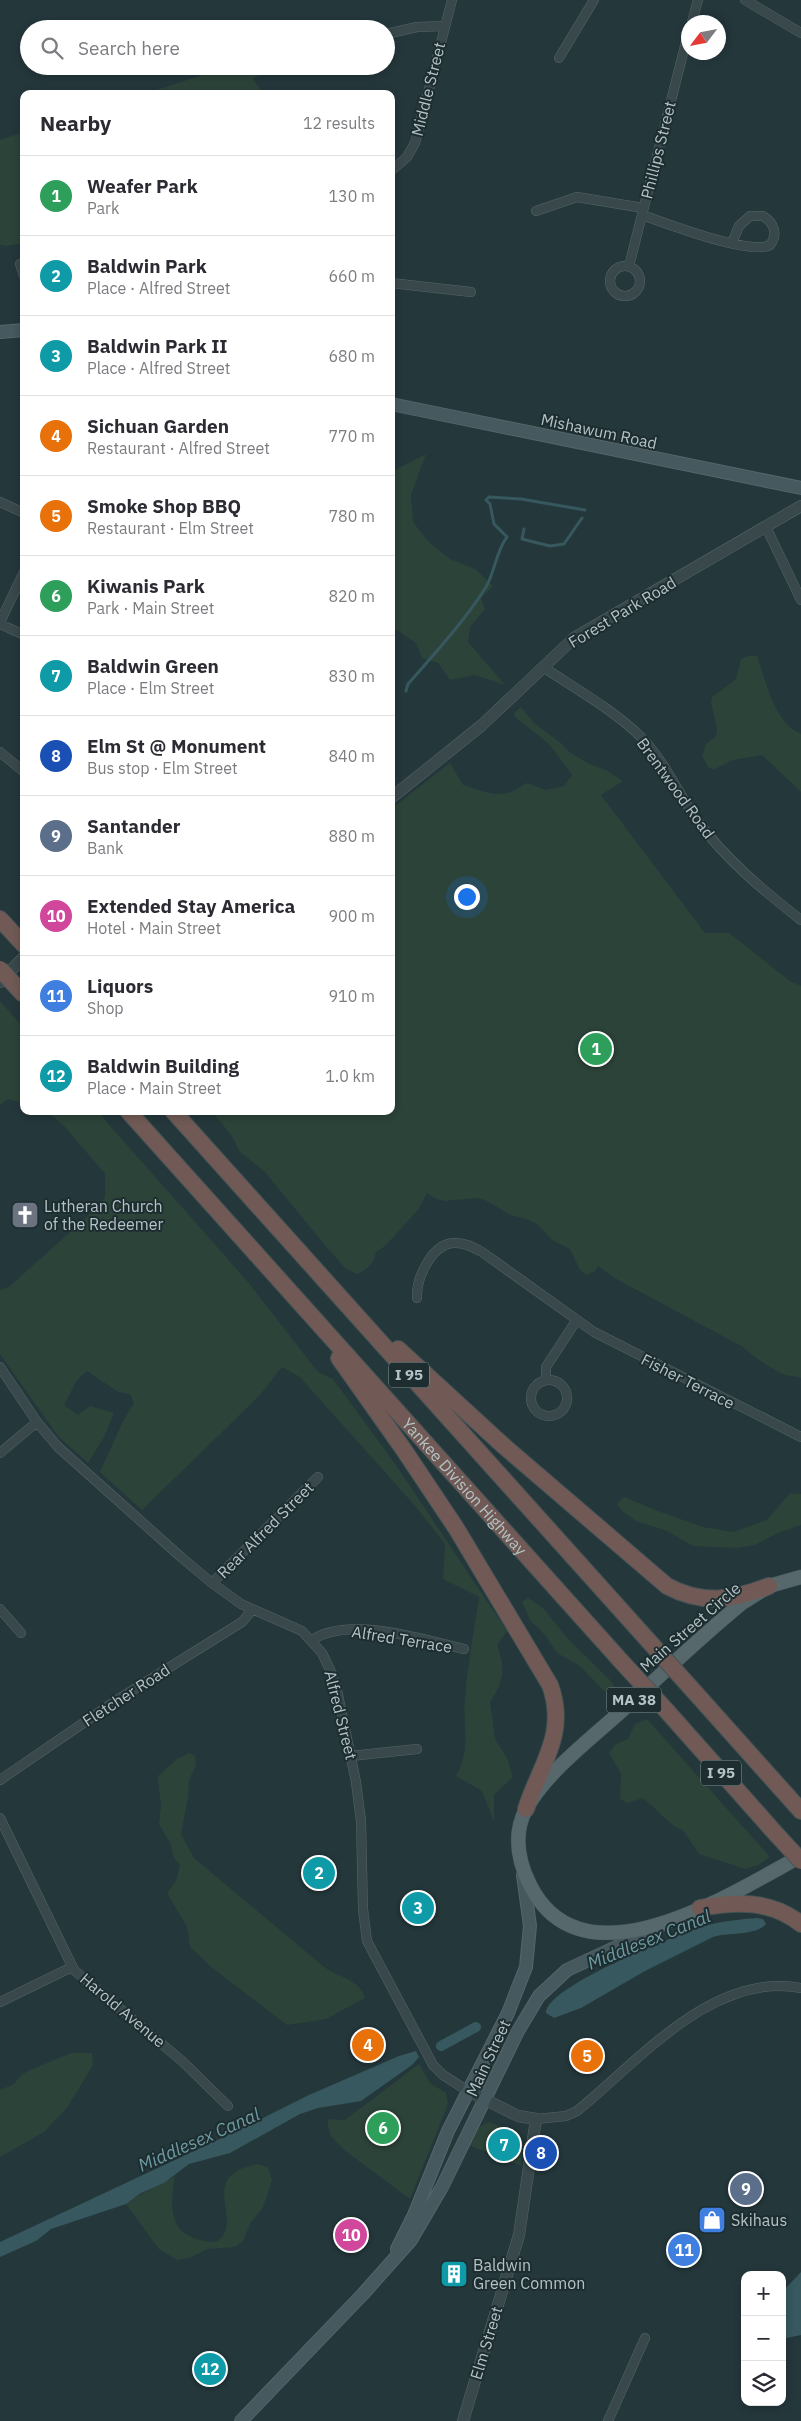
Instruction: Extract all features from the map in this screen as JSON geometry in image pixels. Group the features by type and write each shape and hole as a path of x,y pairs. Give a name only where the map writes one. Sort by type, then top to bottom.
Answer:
{"highway":[{"path":"5,924 20,941"},
{"path":"0,969 20,991"},
{"name":"Yankee Division Highway","path":"132,1115 801,1861"},
{"name":"Yankee Division Highway","path":"176,1115 801,1811"},
{"path":"316,1270 505,1447 667,1586 687,1595 713,1600 740,1596 769,1586"},
{"path":"297,1299 422,1476 547,1678 555,1700 555,1732 551,1749 526,1809"},
{"path":"700,1908 720,1904 754,1904 779,1910 801,1924"}],"main road":[{"path":"0,332 20,330"},
{"name":"Mishawum Road","path":"395,405 801,488"},
{"name":"Main Street Circle","path":"801,1577 769,1586 731,1612 586,1743 549,1779 526,1809 518,1835 521,1864 531,1888 545,1907 560,1920 582,1930 597,1933 622,1932 675,1919 801,1856"},
{"name":"Main Street","path":"386,2268 414,2215 448,2131 508,2013 526,1968 530,1926 521,1864"},
{"name":"Main Street","path":"241,2421 405,2248 423,2223 486,2100 525,2018 539,1996 554,1980 574,1966 675,1919"}],"street":[{"name":"Middle Street","path":"395,167 404,160 415,143 452,0"},
{"path":"559,58 594,0"},
{"path":"694,15 698,0"},
{"path":"745,0 801,33"},
{"path":"395,32 417,27 445,26"},
{"name":"Phillips Street","path":"629,266 681,60"},
{"path":"536,211 580,197 642,211 732,243 756,247 768,246 774,238 773,225 763,216 750,216 739,226 732,243"},
{"path":"395,283 471,292"},
{"path":"0,502 20,511"},
{"name":"Forest Park Road","path":"395,795 482,725 543,666 583,632 801,506"},
{"path":"766,527 801,600"},
{"path":"20,580 0,623 20,633"},
{"name":"Brentwood Road","path":"543,666 614,716 642,739 662,764 707,832 746,874 801,920"},
{"path":"0,752 20,769"},
{"path":"0,982 20,962"},
{"name":"Fisher Terrace","path":"417,1298 420,1278 433,1255 447,1244 462,1243 482,1252 576,1321 660,1367 801,1437"},
{"path":"546,1380 546,1367 576,1321"},
{"name":"Alfred Street","path":"0,1367 37,1422 64,1454 212,1583 252,1610 296,1628 312,1640 322,1653 332,1674 351,1756 360,1809 363,1909 367,1940 414,2024 433,2065 468,2091"},
{"path":"546,1380 560,1383 567,1395 564,1408 552,1416 538,1413 531,1401 534,1387 546,1380"},
{"path":"0,1453 37,1422"},
{"name":"Rear Alfred Street","path":"212,1583 318,1477"},
{"path":"0,1609 21,1633"},
{"name":"Fletcher Road","path":"0,1780 117,1700 244,1620 252,1610"},
{"name":"Alfred Terrace","path":"312,1640 328,1632 354,1629 409,1637 464,1649"},
{"path":"351,1756 417,1749"},
{"name":"Harold Avenue","path":"0,1818 72,1967 102,1995 182,2061 228,2106"},
{"path":"0,2002 72,1967"},
{"path":"468,2091 518,2116 536,2119 566,2116 578,2111 671,2030 708,2007 763,1987 782,1985 801,1988"},
{"name":"Elm Street","path":"463,2421 518,2235 536,2119"},
{"path":"608,2421 645,2338"}],"green space":[{"path":"202,75 259,75 253,79 260,90 156,90"},
{"path":"20,133 20,244 7,246 0,245 0,140"},
{"path":"426,454 411,495 413,522 428,541 450,559 475,569 493,586 481,598 485,609 470,627 468,642 505,685 475,675 450,680 438,663 422,658 416,643 395,629 395,470"},
{"path":"748,656 757,656 772,700 778,711 792,729 801,734 801,792 762,755 733,760 713,770 708,767 702,756 706,744 716,736 717,728 711,703 712,697 736,679 741,659"},
{"path":"521,707 535,724 561,743 568,751 589,764 606,770 623,781 601,795 705,933 729,933 790,981 801,986 801,1378 785,1375 772,1368 757,1359 743,1347 618,1280 598,1266 595,1271 586,1275 580,1270 570,1249 552,1240 537,1224 511,1215 485,1200 477,1198 445,1201 436,1199 427,1193 418,1210 385,1246 376,1252 370,1266 357,1274 346,1269 265,1172 239,1151 232,1136 215,1115 395,1115 395,806 450,763 463,785 487,793 506,793 527,783 546,790 564,786 572,775 549,744 515,717 514,713"},
{"path":"0,1001 20,1024 20,1102 8,1099 0,1105"},
{"path":"52,1115 101,1115 248,1282 318,1372 333,1379 396,1465 507,1631 497,1645 502,1661 502,1675 495,1695 490,1702 495,1739 507,1758 513,1777 494,1795 494,1821 482,1791 456,1776 464,1756 465,1697 479,1597 443,1579 445,1544 416,1507 300,1377 282,1367 260,1395 142,1510 100,1472 123,1421 134,1403 130,1394 118,1392 87,1371 77,1380 64,1405 78,1415 90,1406 114,1413 104,1437 88,1463 58,1436 0,1354 0,1290 9,1287 100,1205 105,1196 105,1174 65,1127"},
{"path":"790,1493 801,1494 801,1525 778,1533 755,1545 738,1548 693,1546 667,1531 636,1521 621,1510 617,1504 624,1497 703,1527 733,1532 767,1520"},
{"path":"528,1598 543,1608 569,1640 611,1681 617,1691 604,1691 580,1666 557,1653 545,1635 530,1620 522,1602"},
{"path":"647,1719 770,1857 758,1865 745,1869 699,1854 683,1830 675,1827 643,1798 627,1803 620,1799 621,1774 609,1753 616,1744 628,1739 635,1724"},
{"path":"189,1753 195,1756 196,1765 189,1780 188,1798 181,1834 194,1858 323,1966 353,1982 365,1998 326,2019 287,2025 211,1967 190,1947 187,1927 167,1893 176,1881 180,1865 174,1858 170,1843 159,1824 161,1806 158,1776 177,1759"},
{"path":"71,2053 92,2053 93,2065 67,2108 44,2132 0,2157 0,2090 14,2084 21,2075 30,2070"},
{"path":"419,2064 430,2083 446,2093 448,2104 410,2199 344,2150 330,2135 327,2119 345,2120"},
{"path":"489,2122 520,2135 523,2143 521,2166 469,2145 479,2127"},
{"path":"257,2164 268,2167 272,2180 262,2209 251,2222 243,2241 235,2247 207,2249 189,2258 177,2260 159,2249 126,2204 175,2176 172,2203 175,2220 179,2228 185,2234 203,2241 218,2241 224,2234 227,2225 224,2197 228,2179 235,2172"}],"water":[{"name":"Middlesex Canal","path":"763,1919 766,1924 762,1928 749,1932 713,1937 645,1971 581,2008 554,2018 546,2013 552,2002 568,1989 590,1975 645,1949 708,1925 732,1920"},
{"name":"Middlesex Canal","path":"416,2051 419,2057 412,2065 361,2101 318,2108 300,2114 230,2153 189,2164 164,2183 141,2193 126,2204 51,2229 36,2241 0,2257 0,2242 309,2095 399,2056"},
{"path":"801,2272 801,2335 786,2338 786,2316 786,2288"}],"waterway":[{"path":"406,691 408,684 459,625 489,581 500,549 507,537 494,524 490,504 486,500 489,497 521,499 585,510"},
{"path":"524,529 522,539 550,546 564,544 582,518"},
{"name":"Middlesex Canal","path":"441,2046 476,2027"}],"place":[{"name":"Weafer Park","path":"596,1049"},
{"name":"Lutheran Church of the Redeemer","path":"25,1215"},
{"name":"Baldwin Park","path":"319,1873"},
{"name":"Baldwin Park II","path":"418,1908"},
{"name":"Sichuan Garden","path":"368,2045"},
{"name":"Smoke Shop BBQ","path":"587,2056"},
{"name":"Kiwanis Park","path":"383,2128"},
{"name":"Baldwin Green","path":"504,2145"},
{"name":"Elm St @ Monument","path":"541,2153"},
{"name":"Santander","path":"746,2189"},
{"name":"Skihaus","path":"712,2220"},
{"name":"Extended Stay America","path":"351,2235"},
{"name":"Liquors","path":"684,2250"},
{"name":"Baldwin Green Common","path":"454,2274"},
{"name":"Baldwin Building","path":"210,2369"}]}
